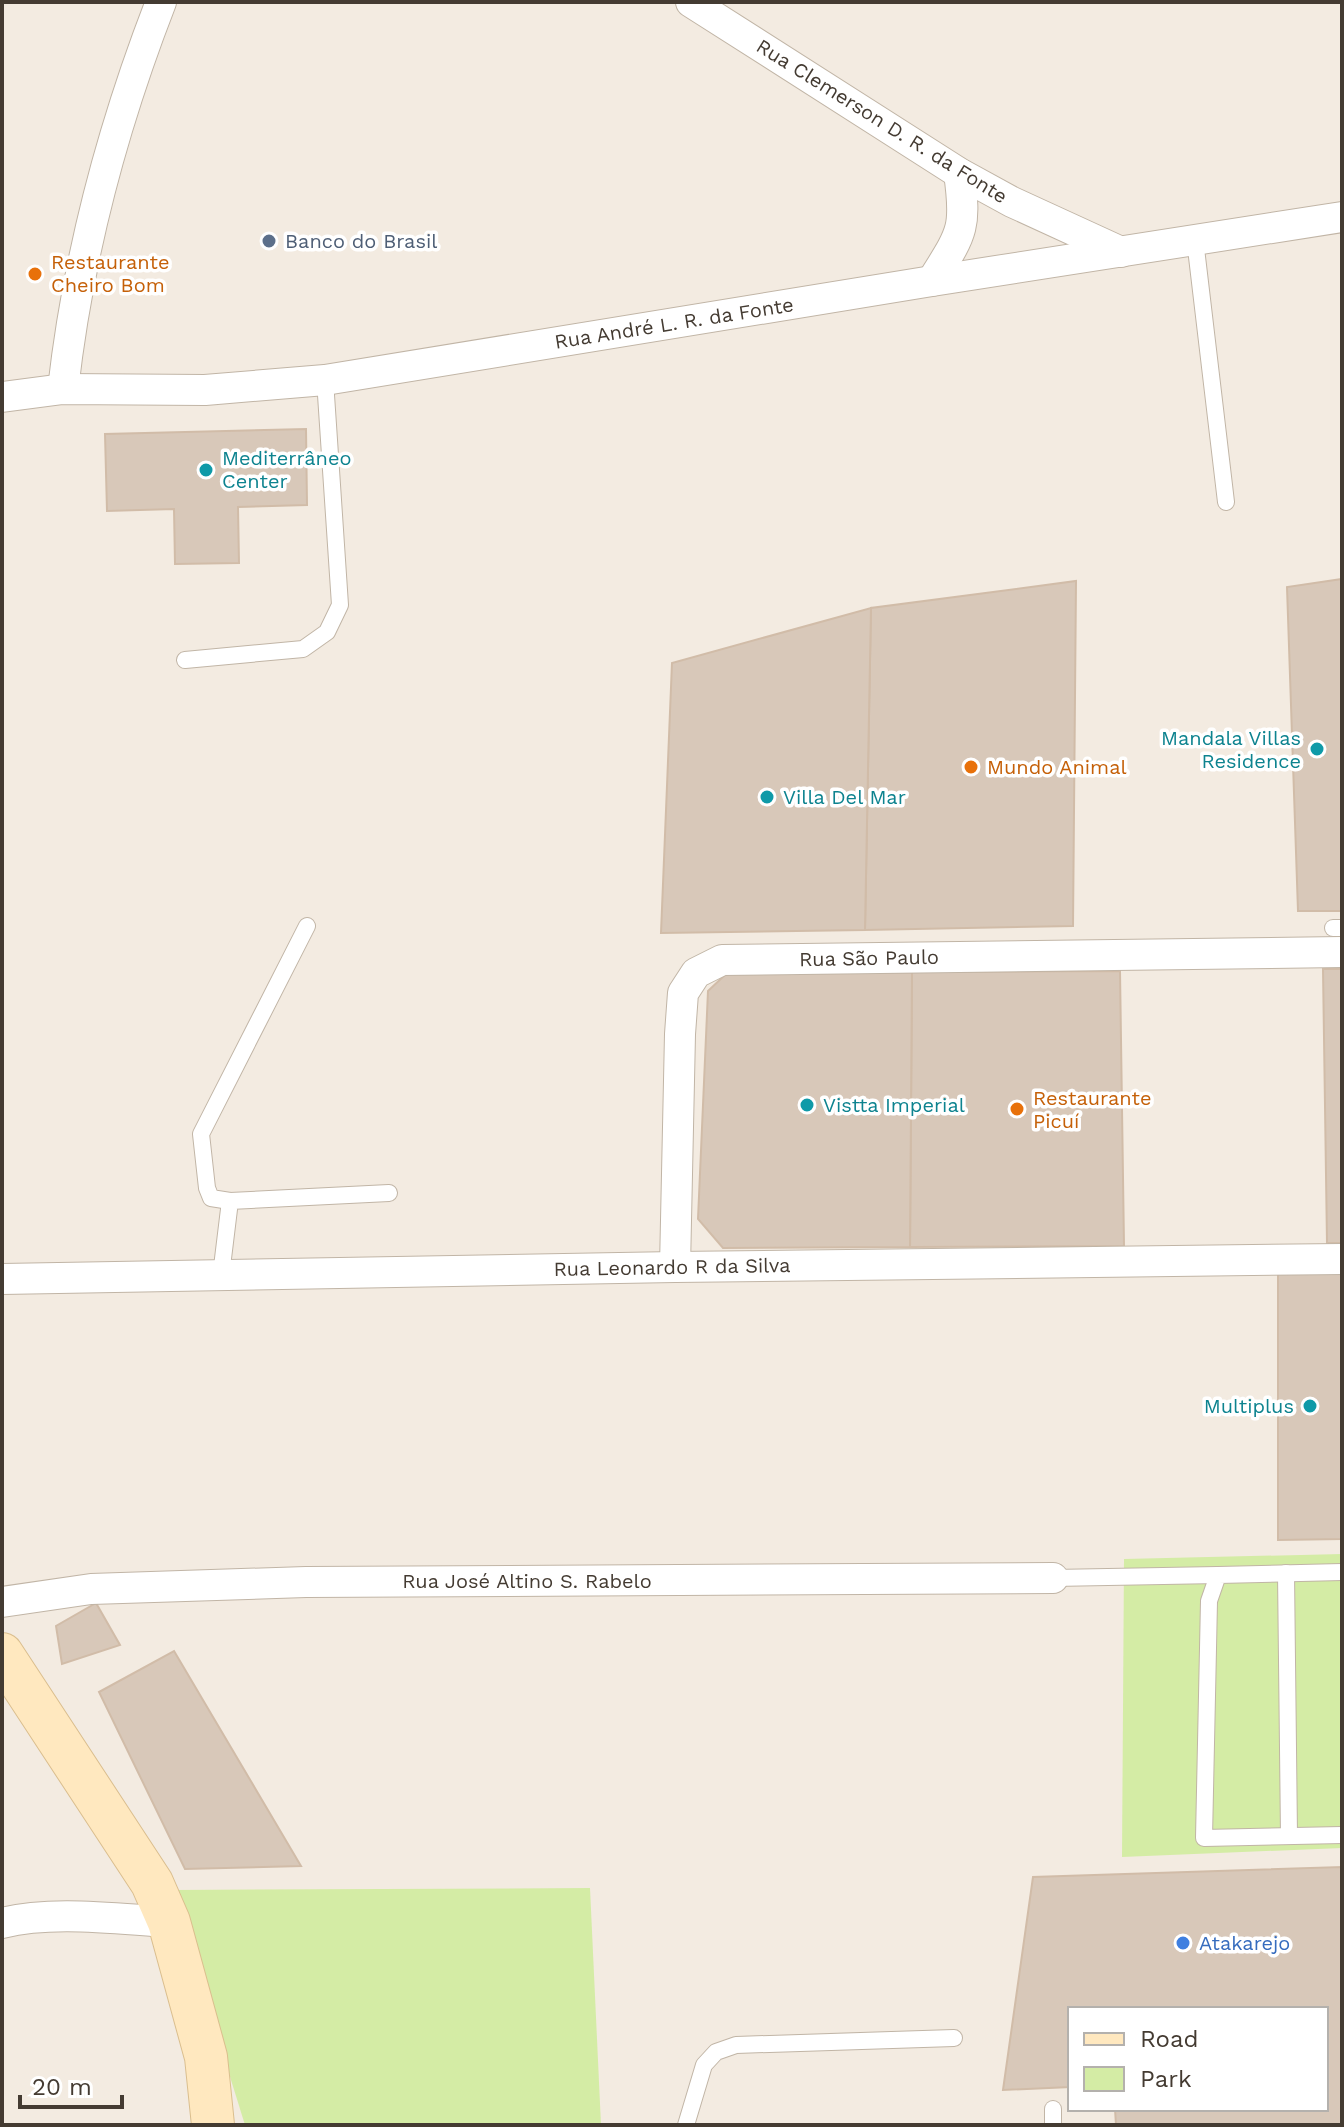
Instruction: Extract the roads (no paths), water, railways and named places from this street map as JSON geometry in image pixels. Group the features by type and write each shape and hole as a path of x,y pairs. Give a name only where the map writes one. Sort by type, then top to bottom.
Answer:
{"street":[{"path":"63,389 70,322 86,243 109,154 161,2"},
{"name":"Rua Clemerson D. R. da Fonte","path":"691,2 959,173 1012,202 1121,252"},
{"path":"932,281 962,228 964,209 959,173"},
{"name":"Rua André L. R. da Fonte","path":"2,397 63,389 205,390 325,380 1342,217"},
{"name":"Rua São Paulo","path":"675,1267 683,993 696,973 722,960 1339,936"},
{"name":"Rua Leonardo R da Silva","path":"2,1279 1342,1259"},
{"name":"Rua José Altino S. Rabelo","path":"2,1602 91,1589 306,1582 1053,1578"},
{"path":"2,1654 152,1883 169,1922 206,2057 213,2125"},
{"path":"2,1923 17,1919 82,1918 169,1922"}],"lane":[{"path":"1195,240 1226,502"},
{"path":"185,660 303,649 327,632 340,605 325,380"},
{"path":"307,926 201,1134 207,1188 211,1198 230,1201 389,1193"},
{"path":"221,1275 230,1201"},
{"path":"1053,1578 1342,1572"},
{"path":"1286,1573 1289,1836"},
{"path":"1218,1575 1209,1601 1204,1838 1342,1835"},
{"path":"686,2125 704,2065 716,2052 736,2045 954,2038"}],"place":[{"name":"Banco do Brasil","path":"269,241"},
{"name":"Restaurante Cheiro Bom","path":"35,274"},
{"name":"Mediterrâneo Center","path":"206,470"},
{"name":"Mandala Villas Residence","path":"1317,749"},
{"name":"Mundo Animal","path":"971,767"},
{"name":"Villa Del Mar","path":"767,797"},
{"name":"Vistta Imperial","path":"807,1105"},
{"name":"Restaurante Picuí","path":"1017,1109"},
{"name":"Multiplus","path":"1310,1406"},
{"name":"Atakarejo","path":"1183,1943"}]}
